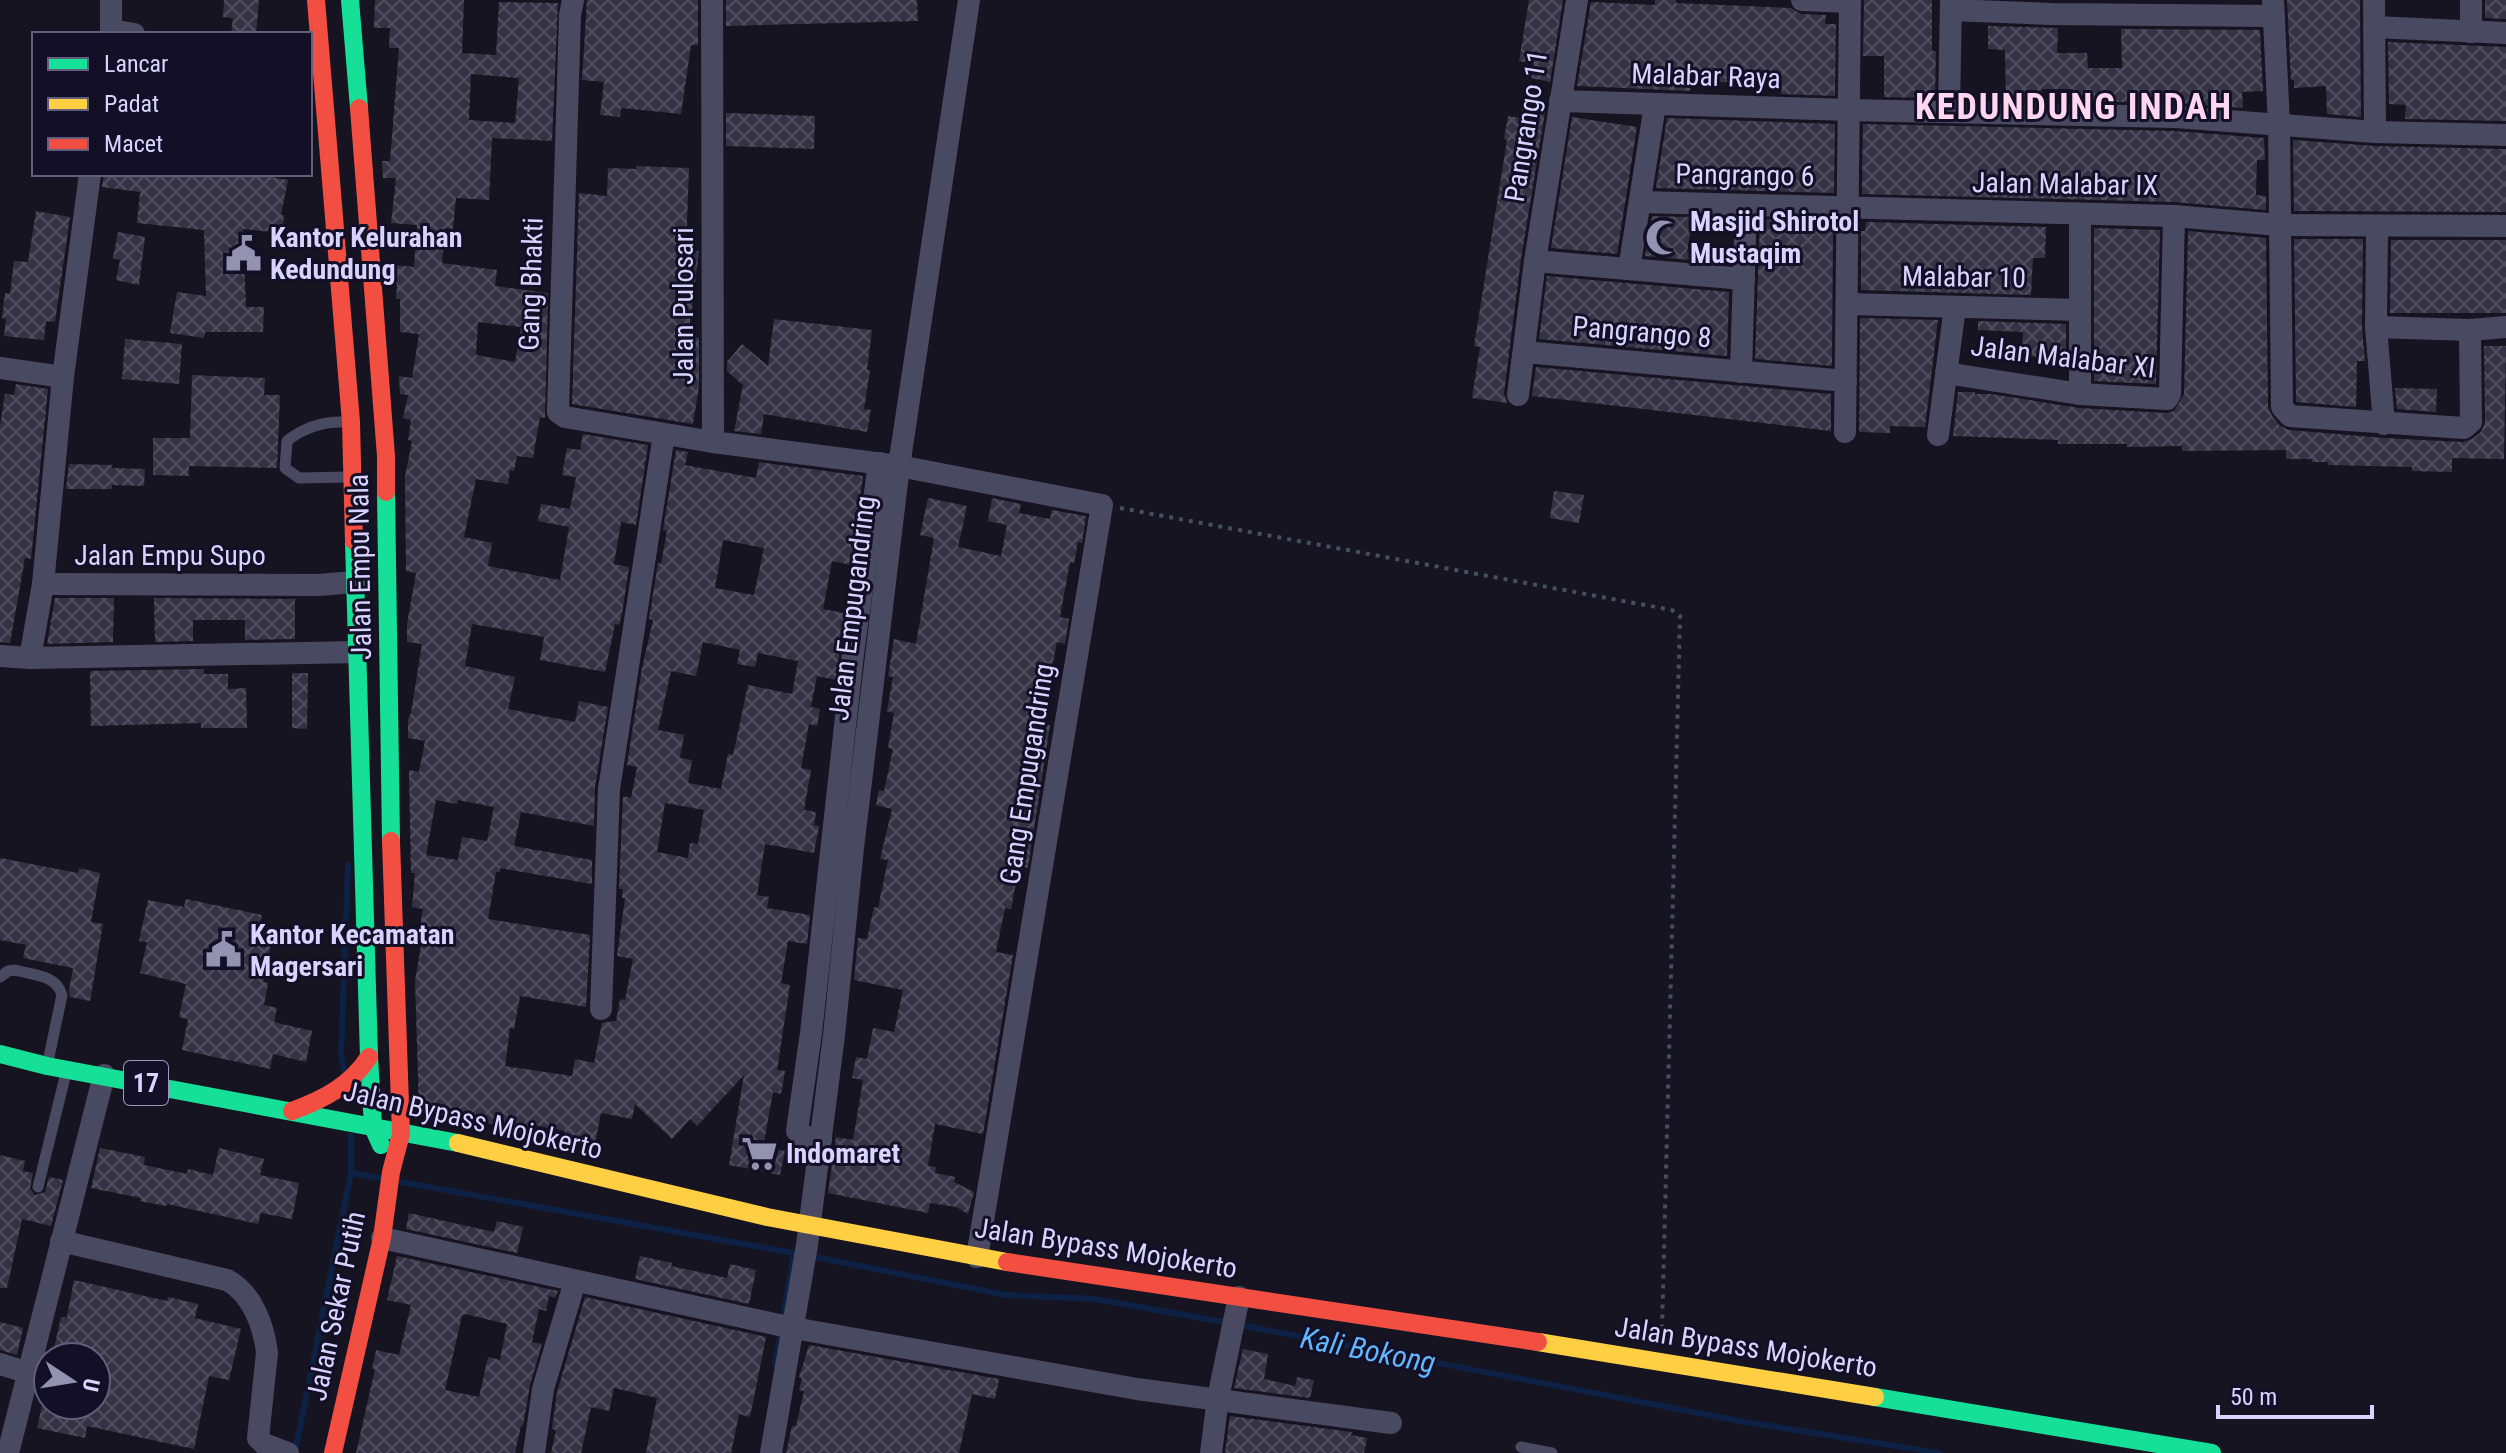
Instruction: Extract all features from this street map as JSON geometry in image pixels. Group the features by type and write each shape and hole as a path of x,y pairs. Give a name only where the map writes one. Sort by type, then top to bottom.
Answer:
{"main road":[{"name":"Jalan Empu Nala","path":"316,0 345,478 355,582 366,1125"},
{"name":"Jalan Empu Nala","path":"350,0 387,476 390,812 401,1134"},
{"path":"342,422 383,420"},
{"path":"345,478 387,476"},
{"name":"Jalan Bypass Mojokerto","path":"0,1054 47,1066 452,1142 767,1217 807,1245 977,1257 1235,1316 1661,1361 2060,1433 2212,1453"},
{"path":"292,1111 340,1091 366,1062"},
{"path":"366,1125 391,1171"},
{"name":"Jalan Sekar Putih","path":"333,1453 382,1238 391,1171 401,1134"}],"street":[{"path":"111,0 119,32"},
{"name":"Gang Bhakti","path":"573,0 569,31 558,412 565,417 713,442"},
{"name":"Jalan Pulosari","path":"712,0 713,442"},
{"name":"Jalan Empugandring","path":"771,1453 786,1327 807,1245 811,1138 840,846 888,464 969,0"},
{"name":"Pangrango 11","path":"1535,261 1577,0"},
{"path":"1802,0 1850,1 1845,432"},
{"path":"2374,0 2375,132"},
{"path":"2471,0 2471,32"},
{"path":"1949,111 1951,5 2273,8 2279,124 2282,407 2290,416 2384,424 2468,426 2471,422 2470,330"},
{"path":"2374,27 2506,33"},
{"name":"Malabar Raya","path":"1560,101 2176,117 2375,132 2506,135"},
{"path":"1629,269 1655,105"},
{"path":"43,584 63,377 90,176"},
{"name":"Pangrango 6","path":"1640,202 1848,208"},
{"path":"1741,372 1746,205"},
{"name":"Jalan Malabar IX","path":"1848,208 2174,216 2280,225 2506,226"},
{"path":"2080,215 2080,394"},
{"name":"Jalan Malabar XI","path":"1946,373 2080,394 2165,399 2170,394 2174,216"},
{"path":"2377,226 2376,327 2384,424"},
{"path":"1518,395 1535,261 1744,279"},
{"name":"Malabar 10","path":"1847,304 2080,310"},
{"path":"1938,435 1955,307"},
{"path":"2376,327 2470,330 2506,327"},
{"name":"Pangrango 8","path":"1524,352 1846,381"},
{"path":"0,368 63,377"},
{"path":"601,1009 609,789 664,434"},
{"path":"713,442 888,464 1102,505"},
{"name":"Gang Empugandring","path":"977,1257 1102,505"},
{"name":"Jalan Empu Supo","path":"30,658 43,584 326,585 355,582"},
{"path":"0,656 358,652"},
{"path":"8,1453 104,1075"},
{"path":"382,1238 786,1327 1137,1389 1391,1423"},
{"path":"61,1241 227,1280 245,1292 266,1341 258,1438 282,1451"},
{"path":"534,1453 543,1389 575,1281"},
{"path":"1211,1453 1218,1398 1235,1316"},
{"path":"0,1364 29,1373"}],"lane":[{"path":"342,422 298,432 287,441 285,468 299,478 345,478"},
{"path":"0,977 15,970 51,979 60,988 62,995 47,1066"},
{"path":"38,1187 67,1069"},
{"path":"1521,1447 1552,1453"}],"path":[{"path":"1102,505 1672,610 1680,616 1661,1361"}],"building":[{"path":"224,0 259,0 256,32 231,32 233,18 223,17"},
{"path":"375,0 464,0 462,53 496,55 499,2 558,3 552,141 492,138 489,200 456,198 453,229 445,228 442,263 497,270 495,286 548,293 545,418 540,417 533,458 517,456 508,484 476,479 464,537 492,543 488,566 560,580 569,527 538,521 541,504 570,509 576,477 562,475 567,448 580,450 583,434 648,445 636,525 621,522 614,564 629,567 622,614 619,625 615,624 605,672 540,660 544,637 472,624 465,666 515,677 508,709 575,722 579,701 608,707 595,787 594,826 521,812 514,846 592,860 592,884 500,868 500,872 496,872 488,919 590,935 586,1007 520,996 514,1029 510,1028 505,1066 572,1076 575,1059 594,1063 602,1023 616,1021 620,999 625,1000 633,959 617,956 625,898 622,898 623,889 619,889 623,796 631,798 637,767 627,765 653,620 649,619 658,563 661,564 667,531 663,530 676,450 688,452 685,465 756,478 759,462 863,476 851,565 832,561 823,609 844,613 836,680 817,676 811,707 820,709 817,726 809,724 801,768 811,770 804,810 816,812 814,825 819,826 814,853 765,844 757,895 769,897 767,908 810,915 807,944 788,941 781,983 790,985 777,1070 785,1071 781,1094 773,1092 763,1147 785,1151 780,1175 729,1165 744,1075 697,1126 690,1119 672,1139 635,1104 632,1119 601,1113 595,1143 564,1137 565,1131 529,1124 527,1135 496,1128 496,1125 419,1110 415,981 423,909 412,907 415,873 411,873 409,770 419,772 425,741 408,738 408,719 422,644 407,642 416,573 406,571 405,476 412,441 408,440 411,420 403,418 408,395 400,394 399,376 412,378 419,334 400,332 400,299 396,299 397,284 394,284 395,265 414,267 417,225 391,223 396,178 383,178 382,161 390,161 399,48 389,48 390,28 374,28","holes":["471,74 519,78 515,123 469,120","478,322 521,327 515,362 476,355","723,540 764,548 754,595 715,588","703,642 740,650 737,664 755,667 758,653 798,661 792,694 748,685 733,755 728,754 721,789 688,783 692,760 680,758 684,735 658,730 671,671 696,676","436,800 457,804 458,800 494,807 487,841 462,837 458,860 426,855","665,803 704,810 698,844 690,843 688,858 657,852"]},
{"path":"587,0 698,0 698,45 691,45 681,114 621,108 620,117 600,115 604,82 582,80"},
{"path":"726,0 917,0 918,21 726,26"},
{"path":"1529,0 1563,0 1550,82 1531,78 1534,64 1519,61"},
{"path":"1655,0 1791,8 1801,14 1826,15 1825,24 1836,24 1835,96 1781,94 1782,84 1690,81 1690,91 1577,86 1591,2 1655,5"},
{"path":"1864,0 1932,0 1932,51 1936,51 1935,98 1884,97 1884,56 1863,56"},
{"path":"2287,0 2360,0 2361,117 2327,114 2326,86 2294,88"},
{"path":"2485,0 2506,0 2506,19 2485,18"},
{"path":"1988,26 2058,28 2057,53 2087,53 2088,68 2122,68 2121,29 2260,30 2263,91 2242,92 2243,108 2073,101 2073,89 2041,89 2042,100 2006,99 2005,50 1988,49"},
{"path":"2388,42 2506,47 2506,121 2405,119 2406,105 2389,104"},
{"path":"1522,109 1545,112 1521,259 1504,393 1507,403 1472,398 1480,347 1474,346 1507,140 1504,139 1508,116 1521,118"},
{"path":"726,113 815,116 814,149 726,146"},
{"path":"1572,117 1637,127 1617,254 1551,248"},
{"path":"1667,118 1835,124 1834,193 1656,188"},
{"path":"1863,124 2175,131 2264,138 2265,160 2257,160 2256,195 2266,196 2266,210 2174,202 1862,194"},
{"path":"2293,140 2375,146 2506,149 2506,212 2294,211"},
{"path":"636,166 689,168 686,250 699,251 690,324 695,325 692,336 699,338 699,386 693,424 572,404 579,193 607,196 608,168 636,169"},
{"path":"104,176 265,176 288,180 281,215 284,215 282,233 243,229 246,307 264,307 263,332 205,332 204,338 170,333 177,292 206,296 204,230 137,223 140,192 102,187"},
{"path":"36,211 70,217 55,322 46,321 44,340 4,336 6,319 2,318 5,293 10,294 14,261 28,262"},
{"name":"Masjid Shirotol Mustaqim","path":"1652,216 1693,217 1687,252 1715,256 1714,262 1645,256"},
{"path":"1760,219 1829,221 1829,230 1833,230 1832,366 1755,359"},
{"path":"1866,222 2046,227 2045,258 2033,258 2031,295 1861,290 1861,231 1865,231"},
{"path":"2094,228 2160,230 2156,384 2094,381"},
{"path":"2188,231 2266,238 2268,407 2280,426 2289,430 2384,438 2463,442 2472,439 2481,432 2485,422 2484,346 2506,346 2504,459 2452,458 2452,472 2412,471 2412,467 2328,465 2328,462 2312,462 2312,459 2286,459 2286,450 2182,451 2182,446 2058,444 2058,440 1953,436 1958,392 2079,408 2174,411 2184,394"},
{"path":"118,232 145,237 139,285 116,280 120,260 113,258"},
{"path":"2294,239 2363,239 2362,327 2365,361 2357,361 2356,407 2296,402"},
{"path":"2391,240 2506,240 2506,313 2390,313"},
{"path":"1547,276 1729,292 1727,356 1539,339"},
{"path":"1860,318 1938,320 1925,427 1890,426 1890,433 1859,432"},
{"path":"774,319 872,330 864,409 871,410 867,432 764,414 761,434 734,431 743,385 727,371 727,362 742,344 768,366"},
{"path":"1978,321 2066,324 2066,358 2022,356 2023,332 1978,330"},
{"path":"125,339 182,344 179,384 122,379"},
{"path":"1536,367 1831,394 1831,431 1532,396"},
{"path":"192,375 265,378 264,395 280,395 277,468 189,466 189,476 153,475 153,438 190,438"},
{"path":"16,384 48,389 31,559 25,558 10,643 0,642 0,426 5,394 14,395"},
{"path":"2395,388 2437,389 2436,412 2397,409"},
{"path":"69,464 145,469 144,486 66,489"},
{"path":"1554,491 1584,495 1579,523 1550,518"},
{"path":"928,498 967,506 958,547 1001,556 1007,525 988,521 992,498 1021,504 1019,513 1050,519 1052,510 1086,516 1082,543 1078,542 1074,563 1070,562 1060,617 1069,619 1065,644 1057,642 1052,667 1041,664 1032,704 1047,707 1044,724 1050,725 1028,868 1019,866 1011,909 1005,908 996,952 1013,955 983,1134 935,1124 928,1166 936,1167 935,1173 955,1177 954,1182 974,1192 968,1214 956,1207 930,1203 928,1213 828,1193 836,1137 853,1140 863,1080 852,1078 856,1057 867,1059 873,1028 894,1032 903,990 854,980 858,938 867,939 874,907 878,908 888,860 880,859 892,809 876,805 879,790 884,791 893,749 888,748 894,713 887,711 893,677 888,676 894,639 916,644 934,538 920,535"},
{"path":"55,598 114,598 113,642 47,644"},
{"path":"154,598 295,599 295,639 245,640 245,620 193,620 193,641 155,642"},
{"path":"204,669 204,674 228,674 228,689 246,688 247,728 201,728 201,723 91,726 90,671"},
{"path":"292,673 308,673 307,729 292,728"},
{"path":"0,858 78,873 79,868 100,873 91,922 103,924 90,1001 70,997 73,968 23,958 26,945 0,940"},
{"path":"186,899 262,915 258,932 273,935 263,982 268,983 264,1005 277,1008 274,1022 312,1031 306,1062 273,1054 270,1069 182,1050 188,1019 179,1017 186,984 140,973 147,942 139,941 148,900 184,907"},
{"path":"100,1148 145,1157 144,1165 187,1174 188,1169 213,1175 219,1148 264,1159 260,1175 299,1183 292,1219 261,1213 258,1224 91,1188"},
{"path":"0,1155 25,1161 23,1171 33,1173 30,1189 35,1195 45,1192 49,1177 63,1180 51,1226 22,1219 7,1288 0,1288"},
{"path":"409,1213 494,1232 497,1221 523,1227 517,1253 406,1229"},
{"path":"397,1256 558,1291 555,1298 549,1296 546,1311 539,1309 532,1342 542,1344 515,1453 356,1453 375,1369 372,1369 376,1350 399,1355 411,1305 387,1300","holes":["465,1314 507,1324 500,1360 488,1357 479,1397 445,1390 462,1316"]},
{"path":"640,1256 727,1278 730,1264 756,1270 749,1304 635,1279"},
{"path":"74,1280 167,1301 168,1297 198,1304 195,1318 241,1329 229,1380 209,1376 194,1449 87,1426 85,1438 37,1428 39,1421 112,1421 112,1341 56,1341 61,1317 67,1317"},
{"path":"585,1297 766,1337 750,1417 739,1414 731,1453 646,1453 657,1398 614,1388 609,1411 591,1407 581,1453 551,1453 556,1430 552,1429 557,1392"},
{"path":"0,1322 23,1328 17,1355 0,1350"},
{"path":"809,1345 999,1379 995,1399 972,1394 959,1453 786,1453 804,1391 799,1390 802,1378 799,1377"},
{"path":"1243,1349 1268,1354 1264,1379 1295,1386 1297,1377 1314,1380 1310,1398 1234,1388"},
{"path":"1230,1416 1352,1432 1351,1435 1367,1438 1364,1453 1225,1453"}],"waterway":[{"path":"344,1070 341,1056 348,865"},
{"path":"295,1452 351,1173 351,1136"},
{"path":"351,1173 382,1178"},
{"path":"401,1182 799,1254"},
{"path":"783,1320 794,1253"},
{"name":"Kali Bokong","path":"810,1256 1006,1295 1095,1299 1229,1323"},
{"name":"Kali Bokong","path":"1240,1325 1745,1422 1940,1453"},
{"path":"775,1364 781,1331"}],"traffic: fast":[{"path":"350,0 359,108"},
{"path":"386,492 391,841"},
{"path":"354,541 369,1057 373,1127 381,1145"},
{"path":"0,1054 47,1066 458,1143"},
{"path":"1875,1397 2212,1453"}],"traffic: slow":[{"path":"458,1143 767,1217 1007,1262"},
{"path":"1538,1342 1875,1397"}],"traffic: jam":[{"path":"316,0 351,422 354,541"},
{"path":"359,108 386,456 386,492"},
{"path":"333,1453 382,1238 391,1172 401,1134 391,841"},
{"path":"292,1111 335,1090 353,1076 369,1057"},
{"path":"1007,1262 1538,1342"}],"place":[{"name":"Masjid Shirotol Mustaqim","path":"1664,237"},
{"name":"Kantor Kelurahan Kedundung","path":"244,253"},
{"name":"Kantor Kecamatan Magersari","path":"224,950"},
{"name":"Indomaret","path":"760,1153"}],"district":[{"name":"KEDUNDUNG INDAH","path":"2074,107"}]}
